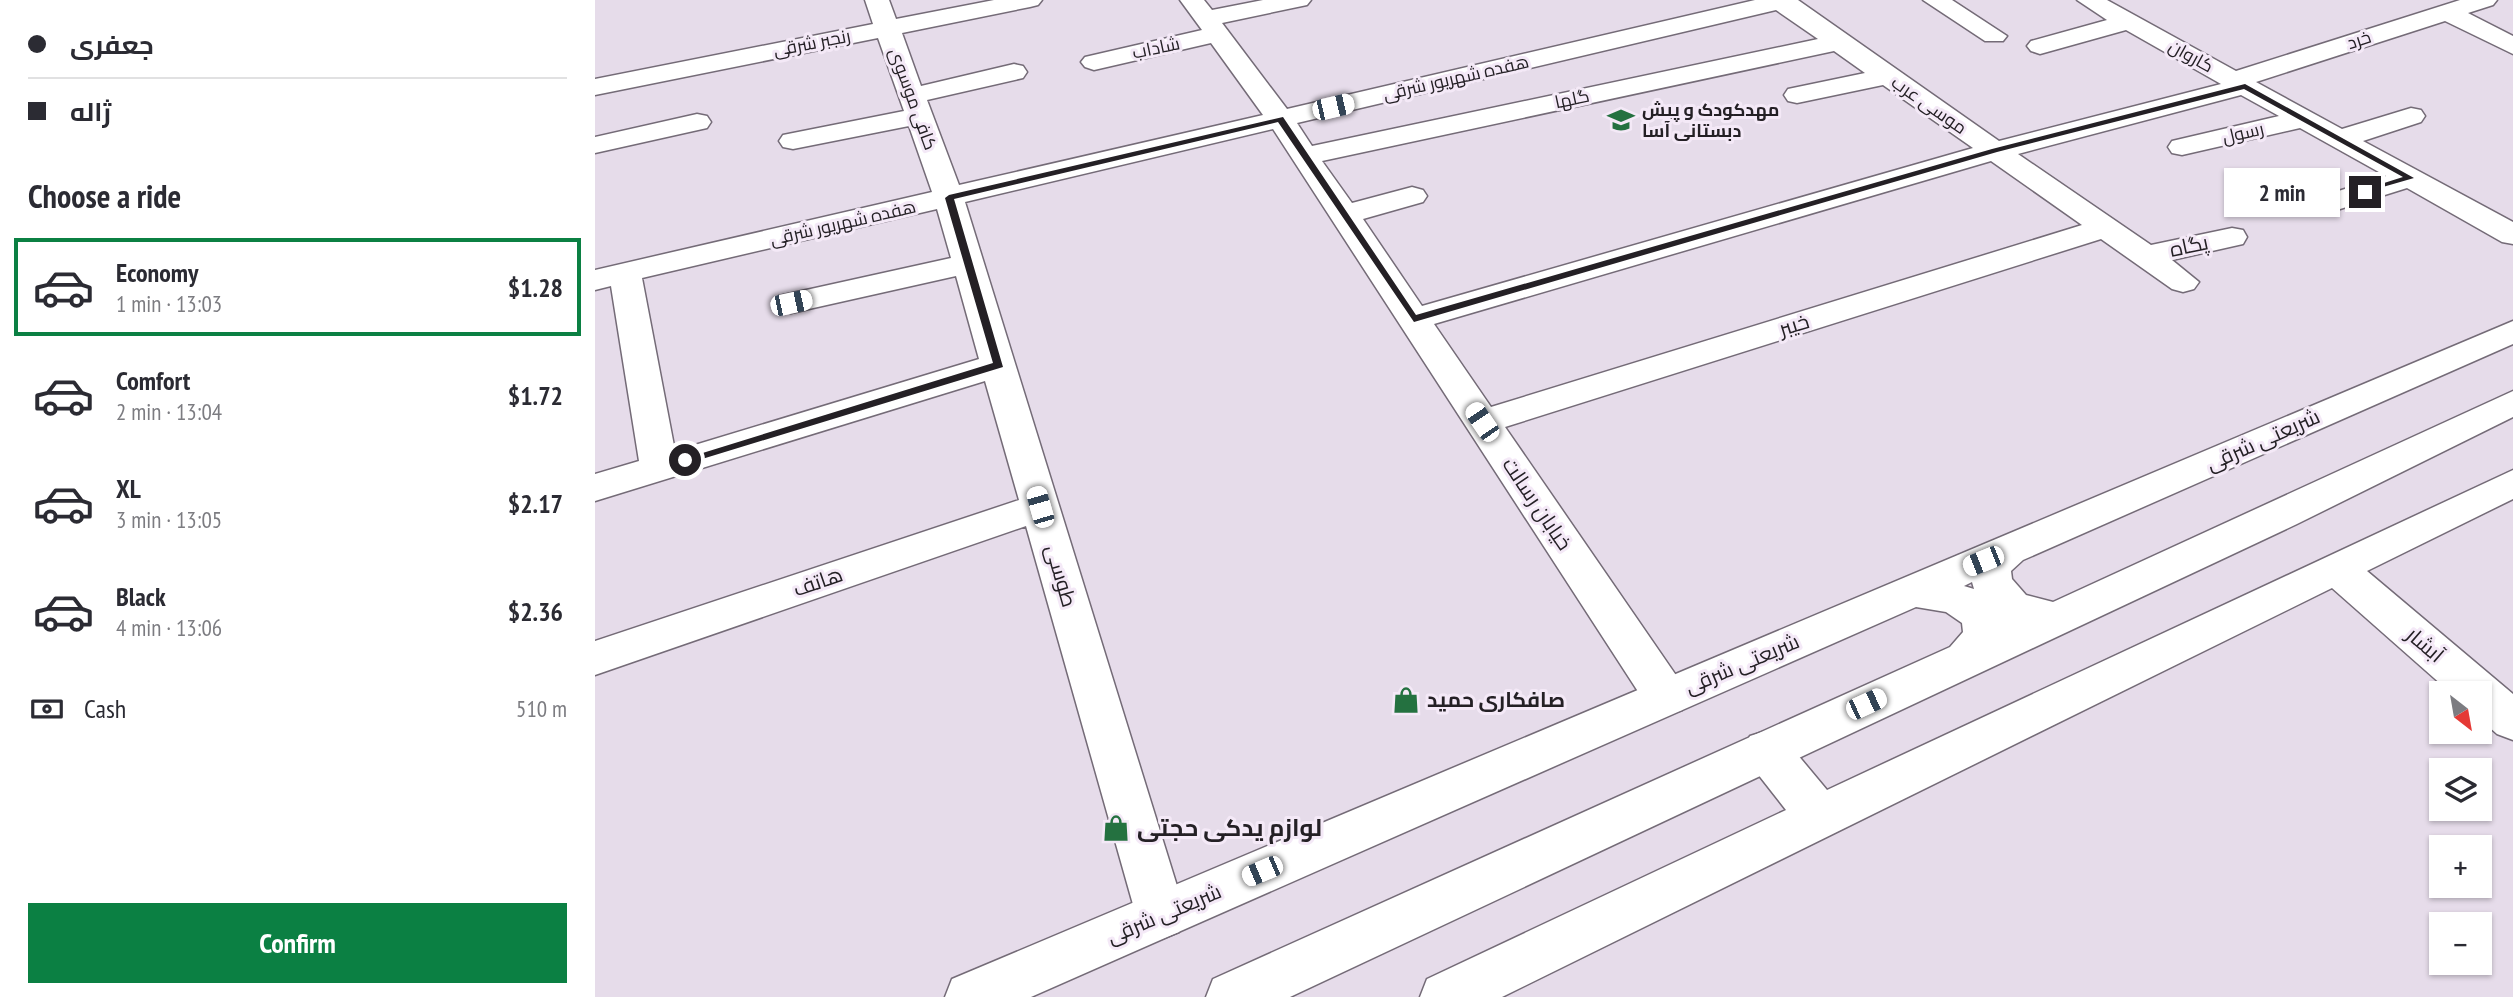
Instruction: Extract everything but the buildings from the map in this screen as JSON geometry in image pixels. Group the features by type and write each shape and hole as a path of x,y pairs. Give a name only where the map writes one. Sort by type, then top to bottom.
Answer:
{"street":[{"name":"کافی موسوی","path":"877,0 949,198"},
{"name":"رنجبر شرقی","path":"595,86 889,36 1030,0"},
{"name":"شاداب","path":"1094,62 1205,18 1299,0"},
{"name":"موسی عرب","path":"1781,0 2183,282"},
{"name":"هفده شهریور شرقی","path":"610,277 1781,0"},
{"path":"1935,0 1994,36"},
{"name":"خرد","path":"1414,319 1994,150 2239,83 2485,0"},
{"name":"کاروان","path":"2096,4 2131,11 2239,83 2511,231"},
{"path":"2040,46 2131,11"},
{"path":"2446,12 2506,43"},
{"name":"خیابان رسالت","path":"1205,18 1280,119 1666,697"},
{"path":"889,36 929,35"},
{"name":"گلها","path":"1305,156 1839,42"},
{"path":"2470,51 2506,43"},
{"path":"793,141 915,106 1014,72"},
{"path":"1797,95 1887,76"},
{"path":"2340,139 2411,116"},
{"name":"رسول","path":"2182,147 2304,119"},
{"path":"595,145 697,122"},
{"path":"2321,206 2410,178"},
{"path":"1344,215 1412,197"},
{"name":"طوسی","path":"949,198 1161,915"},
{"name":"خیبر","path":"1482,422 2105,228"},
{"name":"پگاه","path":"2145,256 2232,237"},
{"path":"791,303 969,264"},
{"path":"610,277 659,468"},
{"name":"شریعتی شرقی","path":"971,997 2513,331"},
{"path":"595,488 999,365"},
{"path":"1232,997 1967,657 2058,618 2513,403"},
{"path":"1446,997 2513,483"},
{"name":"هاتف","path":"595,658 1040,507"},
{"path":"2008,551 1991,566 1993,588 2001,598 2027,614 2058,618"},
{"name":"آبشار","path":"2336,568 2513,721"},
{"path":"1914,591 1954,597 1975,610 1982,619 1984,637 1967,657"},
{"path":"1766,750 1821,817"}],"place":[{"name":"مهدکودک و پیش دبستانی آسا","path":"1621,120"},
{"name":"صافکاری حمید","path":"1406,700"},
{"name":"لوازم یدکی حجتی","path":"1116,828"}],"route":[{"path":"685,460 999,365 949,198 1280,119 1414,319 1994,150 2245,86 2410,178 2365,192"}]}
